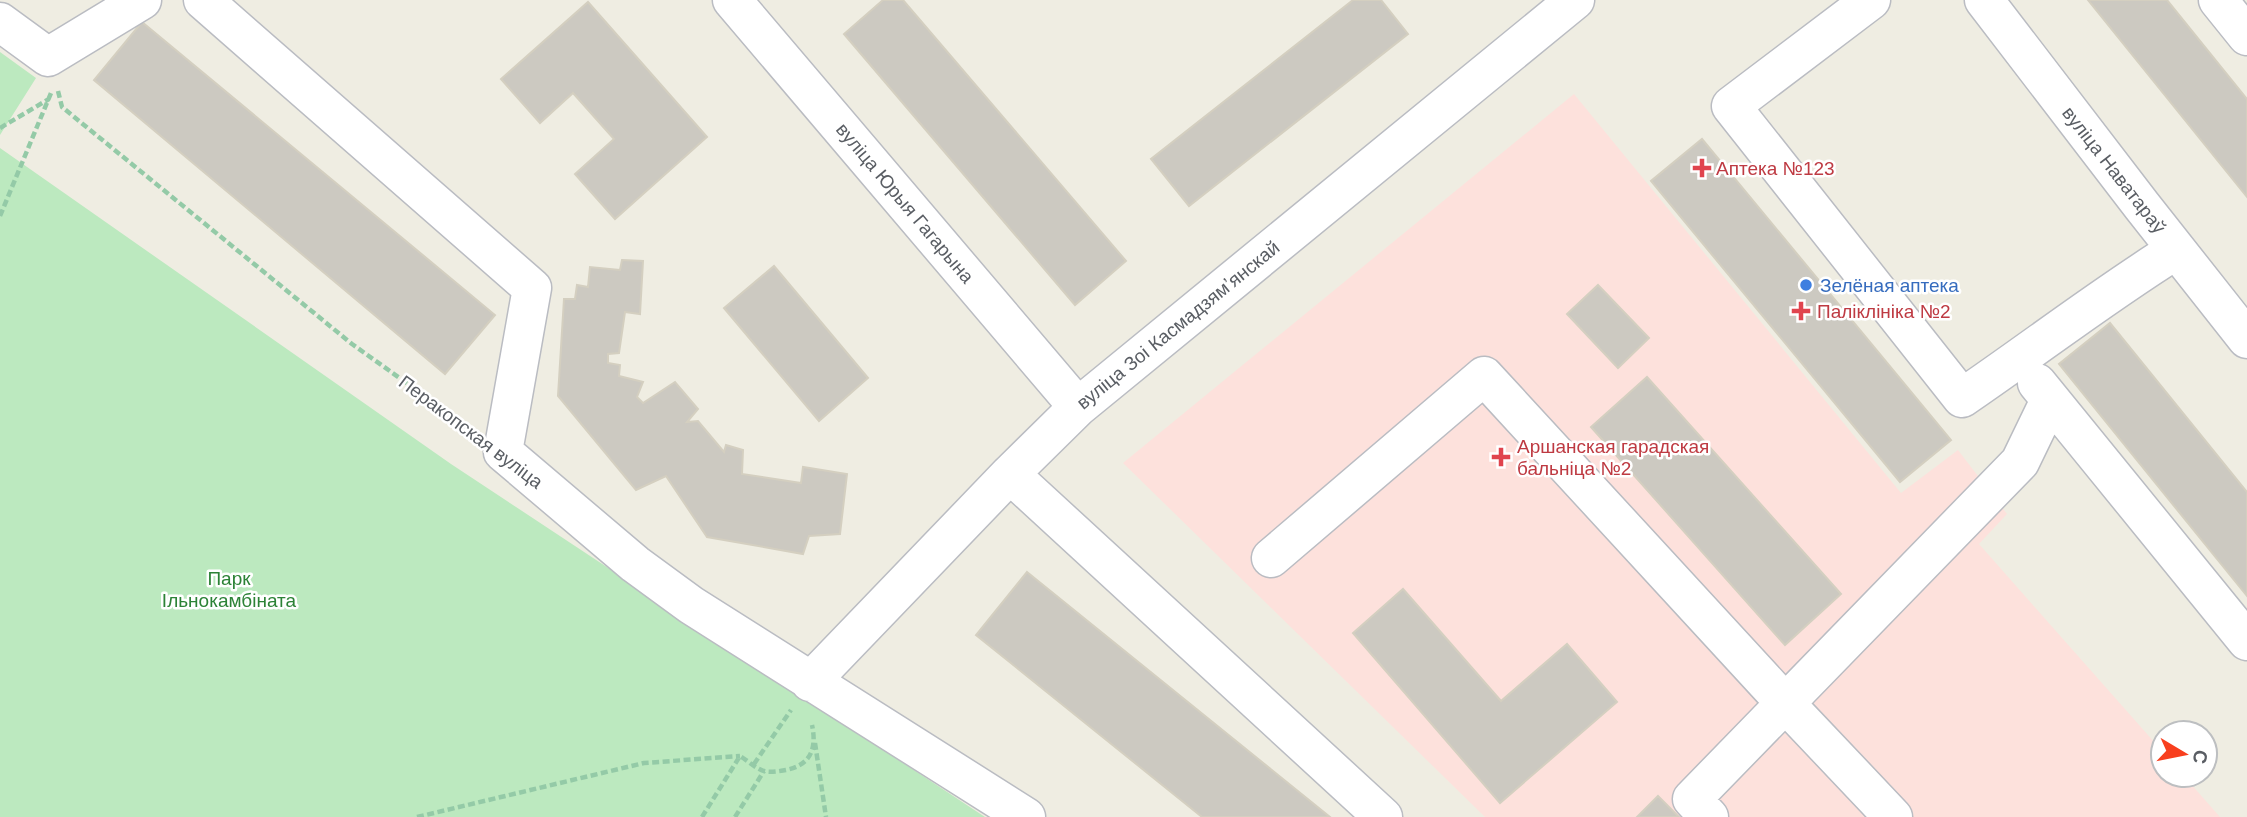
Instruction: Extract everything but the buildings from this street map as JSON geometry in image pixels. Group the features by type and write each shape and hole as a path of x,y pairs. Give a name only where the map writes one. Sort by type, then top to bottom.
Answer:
{"street":[{"path":"0,22 51,69 142,0"},
{"path":"203,0 532,288 503,452"},
{"name":"вуліца Юрыя Гагарына","path":"732,0 1078,407"},
{"name":"вуліца Зоі Касмадзямʼянскай","path":"810,682 1078,407 1575,0"},
{"path":"1871,0 1731,106 1962,398 2118,286 2176,250"},
{"name":"вуліца Наватараў","path":"1984,0 2176,250 2235,299 2247,338"},
{"path":"2218,0 2247,36"},
{"path":"2019,358 2050,400 2247,641"},
{"path":"1271,558 1484,376 1784,703 1893,817"},
{"path":"1709,817 1692,799 2020,462 2050,400"},
{"name":"Перакопская вуліца","path":"503,452 635,564 691,605 1026,817"},
{"path":"1010,474 1383,817"}],"path":[{"path":"0,216 49,99 51,69"},
{"name":"Перакопская вуліца","path":"51,69 62,107 352,344 503,452"},
{"path":"0,128 49,99"},
{"path":"810,682 810,707 826,817"},
{"path":"754,764 810,682"},
{"path":"417,817 644,763 740,756 764,771 781,771 799,767 806,761 815,739"},
{"path":"702,817 740,756"},
{"path":"735,817 764,771"}],"shaded area":[{"name":"Аршанская гарадская бальніца №2","path":"1574,94 1901,493 1958,450 2007,514 1979,544 2149,736 2149,789 2195,789 2220,817 1485,817 1123,463"}],"green space":[{"path":"0,52 36,78 0,135"},
{"name":"Парк Ільнокамбіната","path":"0,148 451,464 985,817 0,817"}],"place":[{"name":"Аптека №123","path":"1702,168"},
{"name":"Зелёная аптека","path":"1806,285"},
{"name":"Паліклініка №2","path":"1801,311"},
{"name":"Аршанская гарадская бальніца №2","path":"1501,457"}]}
